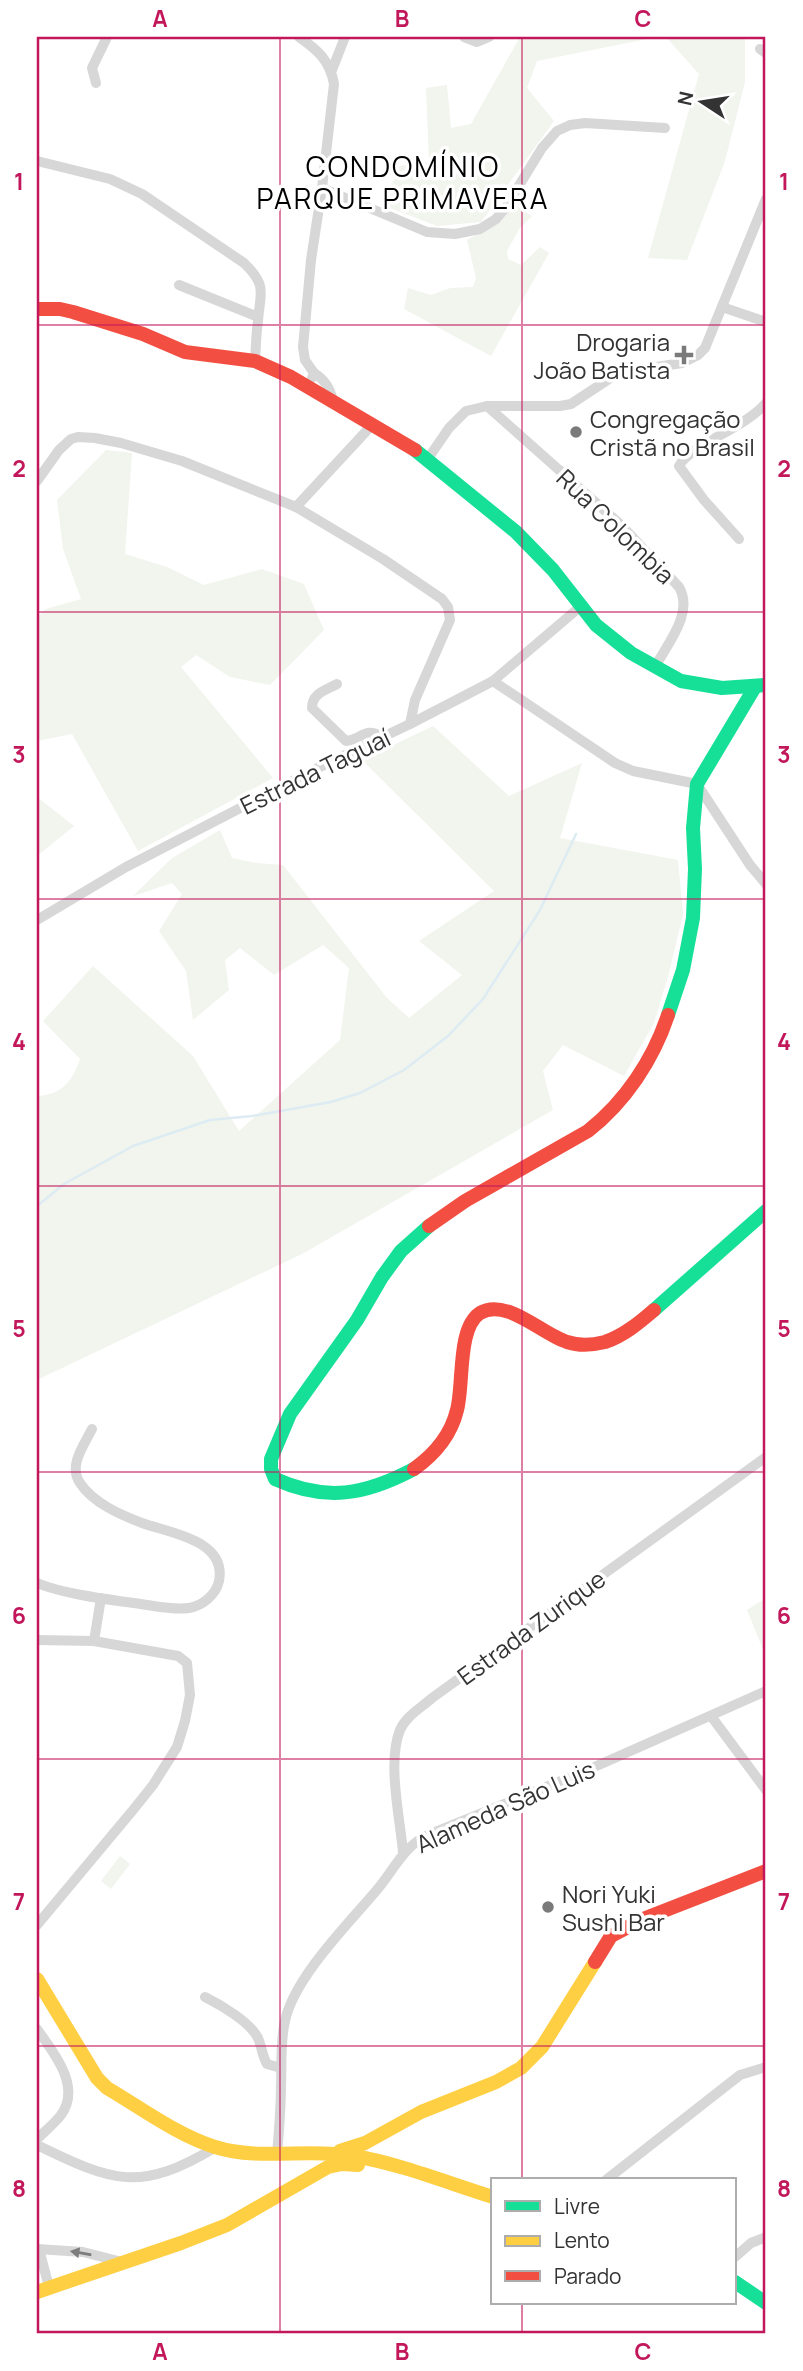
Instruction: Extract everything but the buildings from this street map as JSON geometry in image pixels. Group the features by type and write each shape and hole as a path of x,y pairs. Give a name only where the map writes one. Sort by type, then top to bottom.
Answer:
{"street":[{"path":"96,83 92,68 107,37"},
{"path":"299,37 325,58 332,70 334,84 311,260 303,347 312,380 333,401 427,460 516,531 553,570 596,625 631,653 681,681 722,688 760,686"},
{"path":"332,70 345,37"},
{"path":"464,37 477,41 489,37"},
{"path":"322,188 428,232 455,234 480,229 496,219 542,148 557,131 570,125 585,123 665,128"},
{"path":"37,161 110,179 142,194 244,263 261,287 255,361"},
{"path":"427,460 458,417 473,408 571,404 618,373 682,363 698,355 705,348 766,198"},
{"path":"179,285 258,317"},
{"path":"722,307 766,322"},
{"path":"37,309 60,309 92,317 185,352 255,361 312,380"},
{"path":"739,540 679,466 686,457 735,429 766,403"},
{"name":"Rua Colombia","path":"487,407 621,525 679,587 685,599 684,611 655,667"},
{"path":"296,507 372,425"},
{"path":"37,481 64,444 78,437 95,438 182,461 296,507 411,578 442,599 448,607 450,620 415,700 410,724"},
{"name":"Estrada Taguaí","path":"37,920 127,867 493,681 581,606"},
{"path":"493,681 615,763 634,771 697,784 750,866 766,884"},
{"path":"337,684 316,695 312,708 346,741 369,732 383,737"},
{"path":"760,686 697,784 693,828 693,918 683,970 653,1054 602,1121 465,1201 434,1222 401,1251 357,1320 290,1414 271,1459 275,1479 310,1492 342,1494 406,1474 432,1456 448,1436 462,1386 463,1342 467,1329 483,1310 512,1313 568,1343 601,1343 620,1335 641,1321 766,1211"},
{"path":"37,1583 101,1598 178,1609 200,1605 213,1594 219,1582 219,1570 214,1556 194,1540 123,1515 89,1494 78,1482 75,1470 78,1457 92,1429"},
{"name":"Estrada Zurique","path":"403,1852 395,1775 399,1735 407,1718 766,1457"},
{"path":"94,1640 101,1598"},
{"path":"37,1640 94,1640 178,1656 185,1661 190,1695 177,1747 153,1785 37,1925"},
{"name":"Alameda São Luis","path":"277,2154 285,2020 297,1990 390,1875 403,1852 418,1839 583,1772 766,1691"},
{"path":"711,1716 766,1790"},
{"path":"122,2262 83,2252 38,2249 43,2289 181,2243 227,2225 318,2172 344,2160 363,2144 440,2103 503,2080 528,2063 542,2047 611,1936 643,1919 766,1871"},
{"path":"37,1979 97,2078 107,2088 182,2132 216,2147 344,2160 406,2170 491,2196"},
{"path":"205,1997 221,2005 252,2029 259,2040 267,2064 281,2068"},
{"path":"37,2028 67,2080 69,2094 62,2114 37,2139"},
{"path":"609,2178 740,2075 766,2067"},
{"path":"37,2145 94,2171 137,2178 176,2169 216,2147"},
{"path":"736,2256 751,2244 766,2237"},
{"path":"736,2283 766,2303"}],"shaded area":[{"path":"520,37 657,37 537,61 527,88 554,121 481,222 437,226 385,206 399,166 429,162 426,88 447,85 451,128 471,124"},
{"path":"666,37 745,37 745,82 725,161 687,260 648,258 699,74"},
{"path":"514,204 532,216 519,229 507,251 508,259 521,265 540,247 549,253 491,356 404,309 408,288 431,295 450,288 473,287 476,278 467,240 501,221"},
{"path":"106,450 132,453 125,554 167,567 204,585 262,569 304,584 324,630 270,685 230,677 196,655 181,667 273,778 138,851 72,734 37,741 37,617 46,609 81,599 63,549 57,500"},
{"path":"433,726 509,796 582,763 560,838 678,860 683,914 669,973 654,1023 624,1076 563,1045 543,1071 553,1110 302,1254 37,1380 37,1096 53,1093 65,1085 74,1074 80,1059 43,1021 93,966 193,1056 239,1131 340,1040 349,968 323,945 274,975 240,948 225,960 229,990 193,1020 186,971 159,931 182,894 172,883 133,896 172,858 220,830 232,858 283,865 387,998 409,1018 462,975 419,941 494,891 362,760"},
{"path":"37,797 74,826 37,856"},
{"path":"766,1598 766,1657 747,1610"},
{"path":"120,1856 130,1864 111,1889 101,1881"}],"waterway":[{"path":"37,1206 64,1184 133,1146 210,1120 252,1116 331,1102 360,1093 404,1070 448,1036 483,999 540,910 576,834"}],"traffic: fast":[{"path":"415,450 516,532 553,570 596,625 631,653 681,681 722,688 766,685"},
{"path":"668,1015 683,970 693,918 693,828 697,784 755,687"},
{"path":"654,1310 766,1211"},
{"path":"414,1469 362,1490 328,1493 311,1491 275,1479 271,1459 290,1414 357,1320 382,1277 401,1251 429,1226"},
{"path":"736,2283 766,2303"}],"traffic: slow":[{"path":"340,2151 365,2143 421,2112 496,2082 521,2068 542,2047 595,1962"},
{"path":"37,1979 97,2078 107,2088 187,2136 232,2151 267,2154 320,2153 372,2159 491,2196"},
{"path":"37,2292 227,2225 328,2167 358,2165"}],"traffic: jam":[{"path":"37,309 73,312 143,334 185,352 255,361 291,377 415,450"},
{"path":"429,1226 465,1201 588,1131 601,1120 626,1093 646,1064 668,1015"},
{"path":"414,1469 429,1457 451,1428 459,1399 464,1343 473,1320 480,1313 490,1309 513,1313 557,1338 586,1345 605,1342 618,1336 654,1310"},
{"path":"595,1962 611,1936 643,1919 766,1871"}],"place":[{"name":"Drogaria João Batista","path":"684,355"},
{"name":"Congregação Cristã no Brasil","path":"576,432"},
{"name":"Nori Yuki Sushi Bar","path":"548,1907"}],"district":[{"name":"CONDOMÍNIO PARQUE PRIMAVERA","path":"403,182"}]}
